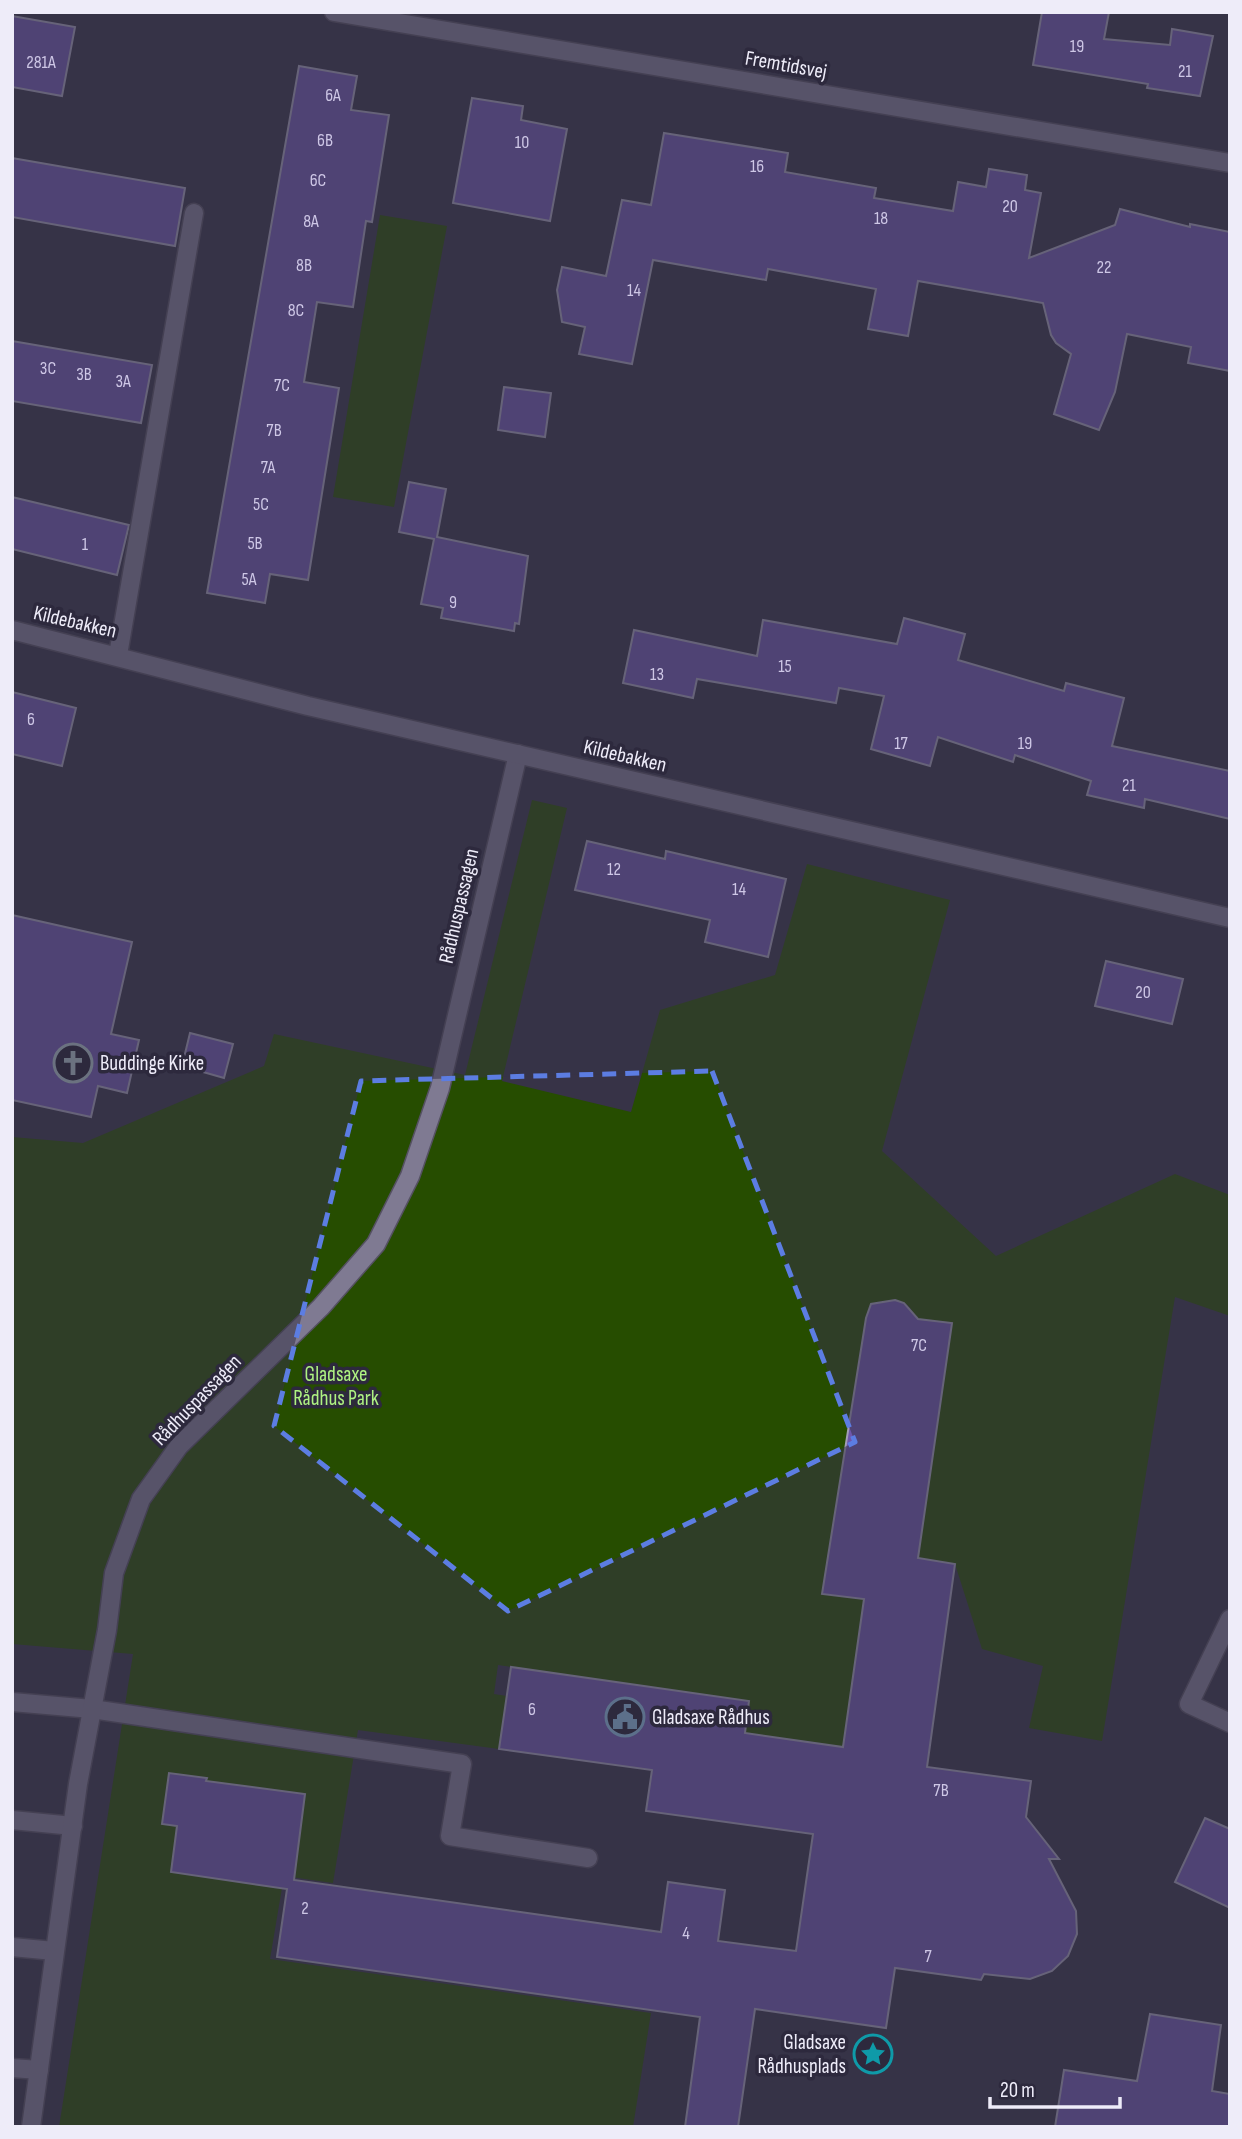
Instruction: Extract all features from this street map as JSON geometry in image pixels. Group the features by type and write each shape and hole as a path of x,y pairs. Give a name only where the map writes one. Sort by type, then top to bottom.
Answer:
{"street":[{"name":"Fremtidsvej","path":"334,12 411,18 1230,163"},
{"path":"118,655 194,214"},
{"name":"Kildebakken","path":"12,630 118,655 308,706 1230,918"},
{"name":"Rådhuspassagen","path":"31,2127 78,1784 114,1573 141,1499 180,1446 321,1307 376,1244 410,1176 440,1088 518,754"},
{"path":"1230,1619 1189,1704 1230,1723"},
{"path":"12,1702 92,1709 461,1764 450,1836 588,1858"},
{"path":"12,1820 73,1826"},
{"path":"12,1947 54,1951"},
{"path":"12,2068 39,2070"}],"highlighted area":[{"path":"712,1071 855,1442 508,1611 274,1426 361,1081"}],"green space":[{"path":"380,215 447,226 394,507 333,497"},
{"name":"Gladsaxe Rådhus Park","path":"532,800 567,808 502,1081 631,1112 660,1010 775,975 807,864 950,900 882,1151 996,1256 1175,1174 1230,1195 1230,1316 1175,1297 1102,1741 1029,1728 1043,1666 982,1649 955,1564 918,1558 952,1323 926,1320 925,1327 914,1318 905,1303 876,1303 823,1594 864,1599 843,1747 745,1733 749,1701 498,1665 494,1694 507,1696 499,1749 358,1730 333,1883 284,1876 270,1959 651,2013 633,2127 59,2127 133,1654 12,1644 12,1137 83,1143 264,1066 274,1034 465,1075"}],"building":[{"path":"1042,12 1109,12 1104,39 1170,45 1172,29 1213,36 1200,96 1147,88 1148,84 1033,65"},
{"path":"12,16 75,27 62,96 12,87"},
{"path":"299,66 357,76 351,110 389,115 372,222 366,221 353,307 317,302 304,382 339,388 308,580 270,574 265,603 207,593"},
{"path":"472,98 523,106 521,120 567,129 550,221 453,203"},
{"path":"664,133 788,153 785,172 876,188 874,198 953,211 958,182 986,187 989,169 1027,175 1025,190 1041,193 1029,258 1115,225 1120,209 1190,227 1190,224 1230,232 1230,371 1188,363 1191,347 1127,334 1115,392 1099,430 1054,414 1071,354 1056,343 1051,335 1043,303 918,281 908,336 868,329 876,289 768,269 766,280 653,260 632,364 579,354 585,327 562,322 557,290 562,267 606,276 622,200 651,205"},
{"path":"12,158 185,188 175,246 12,217"},
{"path":"12,341 152,365 141,423 12,401"},
{"path":"504,387 551,393 545,437 498,430"},
{"path":"409,482 446,489 437,537 528,556 519,624 515,623 514,631 441,618 443,608 421,604 434,539 399,532"},
{"path":"12,497 129,525 117,575 12,549"},
{"path":"904,618 965,634 958,660 1064,691 1066,683 1124,698 1112,746 1230,771 1230,819 1145,799 1144,808 1087,795 1091,781 1015,755 1013,762 938,737 930,766 871,749 884,696 839,688 836,703 697,679 693,698 623,683 634,630 757,656 763,620 897,644"},
{"path":"12,692 76,708 62,766 12,754"},
{"path":"587,841 665,859 666,851 786,879 768,957 705,942 710,920 575,890"},
{"path":"12,915 132,942 111,1034 139,1040 127,1093 98,1086 91,1117 12,1100"},
{"path":"1106,961 1183,979 1172,1024 1095,1006"},
{"path":"190,1033 233,1044 224,1078 182,1066"},
{"name":"Gladsaxe Rådhus","path":"895,1300 904,1303 918,1319 952,1323 918,1558 955,1564 927,1767 1031,1781 1026,1817 1059,1859 1049,1859 1076,1911 1077,1934 1068,1956 1052,1971 1030,1979 984,1974 981,1980 895,1968 886,2028 755,2009 738,2127 685,2127 700,2017 277,1957 287,1889 171,1872 177,1826 162,1824 169,1773 207,1778 206,1781 305,1794 294,1880 661,1932 668,1882 725,1890 718,1941 796,1951 813,1834 646,1811 652,1770 499,1749 511,1667 749,1701 745,1733 843,1747 864,1599 822,1594 866,1318 871,1304"},
{"path":"1205,1818 1230,1829 1230,1908 1175,1882"},
{"path":"1150,2014 1221,2025 1212,2091 1230,2094 1230,2127 1055,2127 1064,2070 1137,2081"}],"place":[{"name":"Buddinge Kirke","path":"73,1063"},
{"name":"Gladsaxe Rådhus","path":"625,1717"},
{"name":"Gladsaxe Rådhusplads","path":"873,2054"}]}
